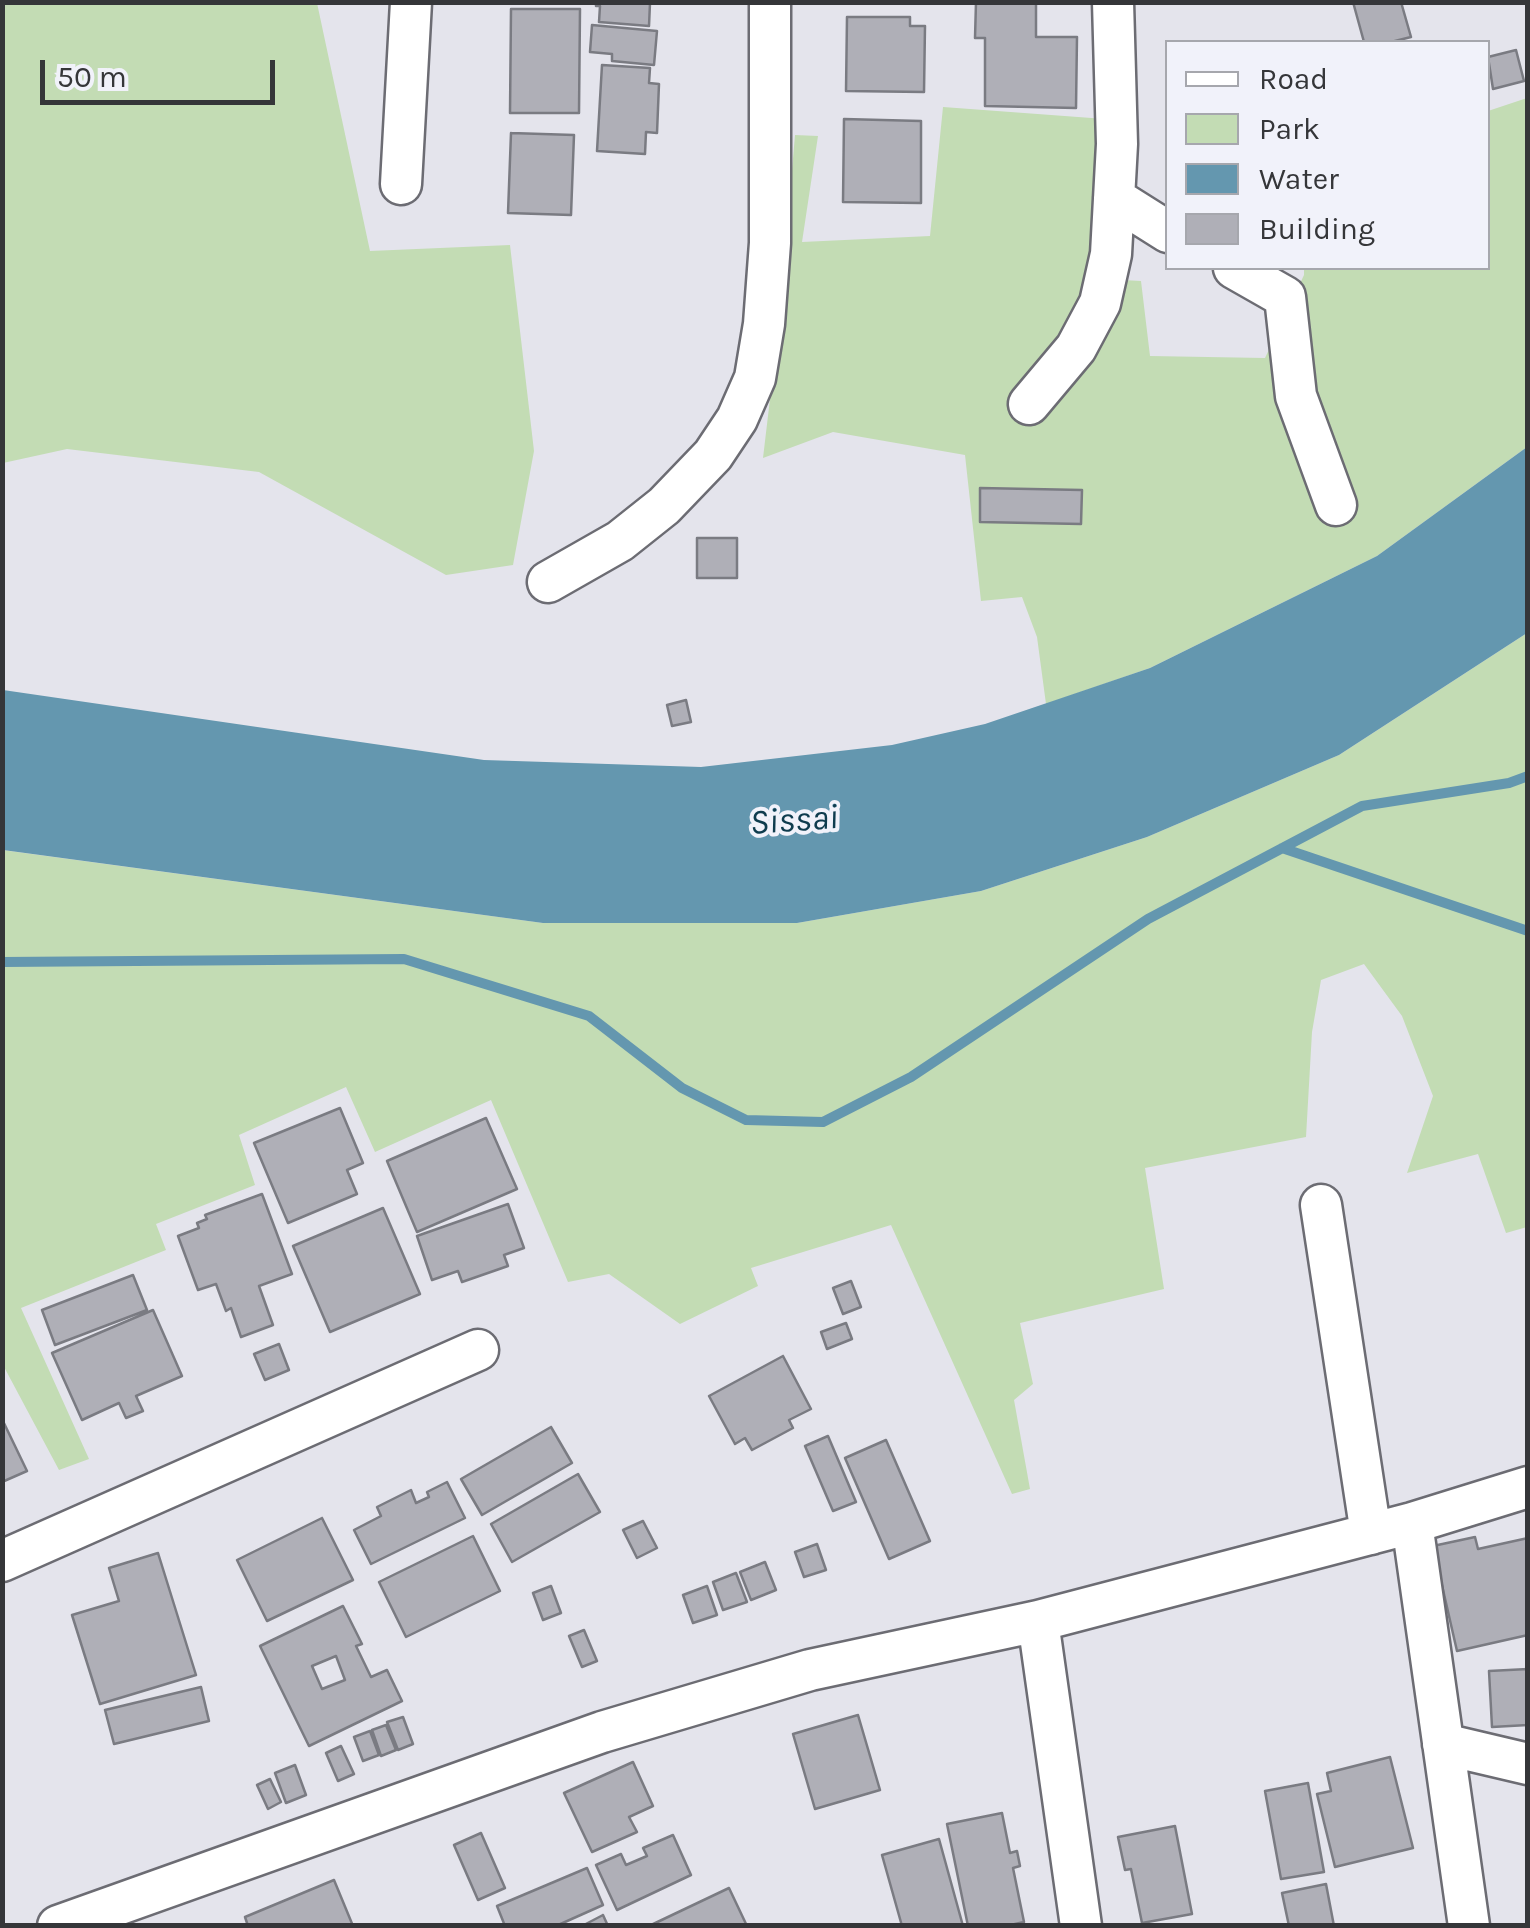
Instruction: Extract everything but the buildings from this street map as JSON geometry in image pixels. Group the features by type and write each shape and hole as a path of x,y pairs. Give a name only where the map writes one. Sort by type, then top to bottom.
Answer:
{"street":[{"path":"401,184 411,2"},
{"path":"548,582 620,541 664,506 712,454 737,419 755,378 770,243 770,2"},
{"path":"1030,404 1076,348 1100,303 1111,254 1117,144 1113,2"},
{"path":"1114,198 1165,230"},
{"path":"1238,270 1285,297 1296,396 1336,506"},
{"path":"1320,1205 1371,1534"},
{"path":"2,1562 478,1350"},
{"path":"58,1926 602,1732 810,1670 1038,1621 1412,1523 1528,1487"},
{"path":"1412,1523 1469,1926"},
{"path":"1038,1621 1081,1926"},
{"path":"1443,1744 1528,1764"}],"green space":[{"path":"2,3 317,3 370,251 510,245 534,451 513,565 446,575 259,472 67,449 3,463"},
{"path":"1527,98 1527,447 1377,556 1150,668 1046,704 1037,637 1022,597 981,601 965,455 833,432 763,458 795,135 818,136 802,242 930,236 943,107 1105,119 1104,204 1086,278 1141,281 1150,356 1265,358 1304,270 1490,270 1490,110"},
{"path":"1527,633 1527,1227 1506,1233 1478,1154 1407,1173 1433,1096 1402,1016 1364,964 1321,980 1312,1032 1306,1137 1145,1168 1164,1289 1020,1323 1033,1384 1014,1400 1030,1489 1012,1494 891,1225 751,1268 758,1286 680,1324 609,1274 568,1282 491,1100 375,1152 346,1087 239,1135 255,1185 156,1224 166,1250 21,1308 89,1459 59,1470 3,1365 2,850 543,923 797,923 981,891 1147,837 1339,755"}],"water":[{"name":"Sissai","path":"1527,447 1527,633 1339,755 1147,837 981,891 797,923 543,923 3,850 3,690 484,760 701,767 892,745 985,724 1150,668 1377,556"}],"waterway":[{"path":"2,962 404,959 589,1016 682,1088 746,1120 823,1122 911,1077 1148,919 1362,806 1509,783 1528,776"},
{"path":"1282,848 1528,931"}]}
